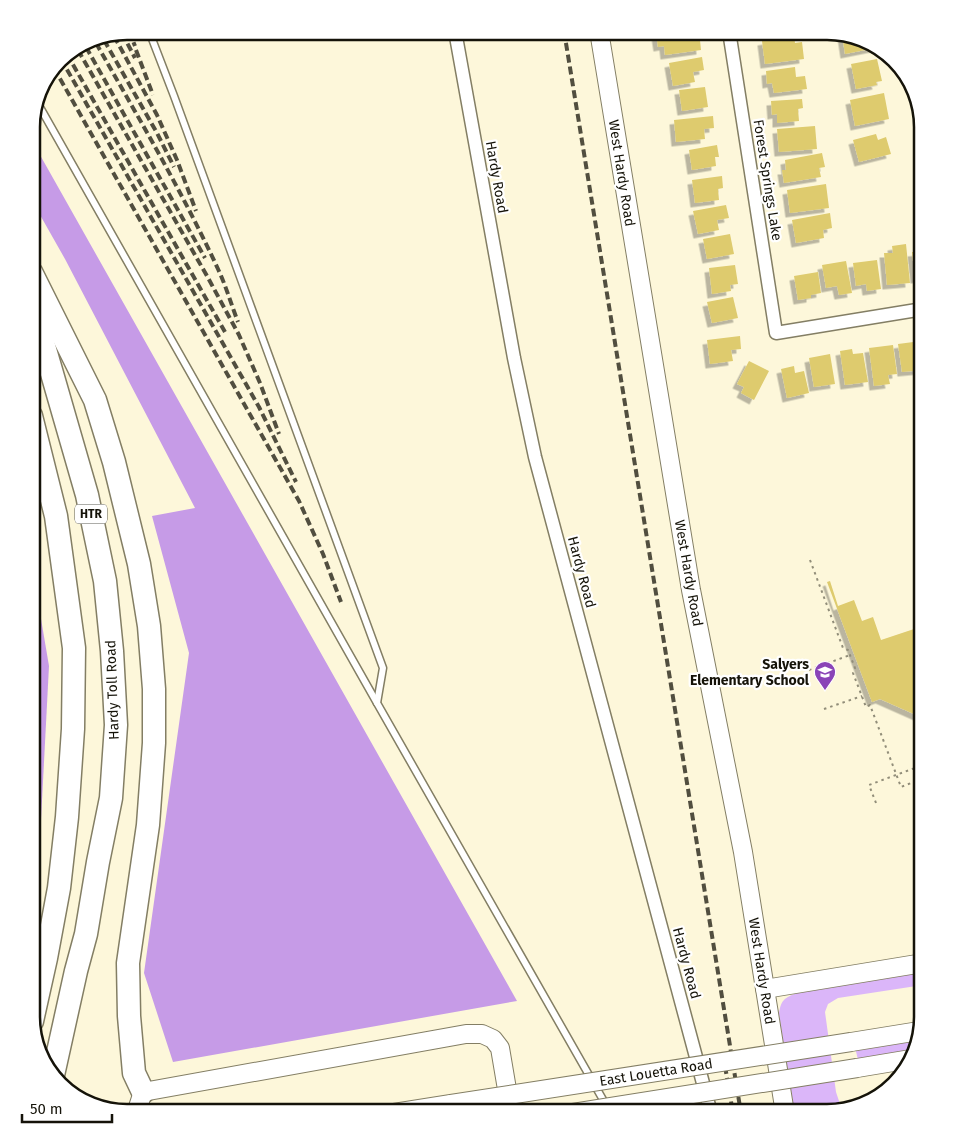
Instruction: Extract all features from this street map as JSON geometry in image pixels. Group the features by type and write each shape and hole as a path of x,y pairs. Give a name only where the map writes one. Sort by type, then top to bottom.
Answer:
{"highway":[{"path":"40,288 95,400 114,462 139,564 149,626 154,689 154,743 148,825 128,963 129,1016 134,1073 139,1102"},
{"name":"Hardy Toll Road","path":"40,332 87,495 103,571 112,651 116,725 111,798 86,934 55,1065"},
{"name":"HTR","path":"40,452 56,516 74,648 73,729 67,817 59,888 40,985"}],"main road":[{"name":"West Hardy Road","path":"600,40 691,590 743,852 784,1104"},
{"path":"765,989 914,964"},
{"name":"East Louetta Road","path":"451,1104 912,1032"},
{"path":"139,1102 466,1034 482,1034 493,1039 500,1048 509,1104"},
{"name":"East Louetta Road","path":"630,1104 902,1061"}],"street":[{"name":"Hardy Road","path":"457,40 514,358 536,457 709,1104"},
{"name":"Forest Springs Lake","path":"731,40 776,333 914,310"}],"lane":[{"path":"152,40 383,668 377,703"},
{"path":"42,112 606,1104"}],"path":[{"path":"810,560 843,648 848,650 855,668 853,673 866,707 870,705 901,787 914,782"},
{"path":"809,670 850,655"},
{"path":"824,709 862,696"},
{"path":"876,803 870,785 914,768"}],"shaded area":[{"path":"40,155 517,1001 173,1062 144,973 189,653 152,516 195,508 40,215"},
{"path":"40,613 49,666 40,839"},
{"path":"914,974 914,986 838,998 828,1004 825,1012 836,1092 840,1103 838,1103 793,1104 779,1014 784,1000 797,993"},
{"path":"911,1039 906,1052 858,1060 855,1047"}],"building":[{"path":"657,40 700,40 701,50 665,55 664,46 658,47"},
{"path":"795,40 795,43 802,42 804,59 765,64 762,41"},
{"path":"843,42 866,50 845,54"},
{"path":"702,57 704,70 693,72 695,82 673,86 669,63"},
{"path":"877,59 882,81 876,82 877,85 856,89 851,64"},
{"path":"795,67 796,77 805,76 807,89 774,93 772,83 767,84 766,71"},
{"path":"705,87 708,107 682,111 679,90"},
{"path":"884,93 889,119 855,126 850,100"},
{"path":"802,99 803,108 798,109 799,121 777,123 777,114 772,115 771,101"},
{"path":"713,116 714,128 704,129 705,139 676,142 674,120"},
{"path":"815,126 817,149 779,152 777,129"},
{"path":"876,134 878,140 886,137 891,154 859,162 853,140"},
{"path":"717,145 719,157 715,157 716,166 692,170 689,150"},
{"path":"822,153 825,167 819,168 821,177 784,183 782,170 786,170 785,160"},
{"path":"722,176 723,188 718,189 719,200 695,203 692,180"},
{"path":"826,184 829,208 790,213 787,190"},
{"path":"726,205 729,218 717,220 719,230 698,234 693,211"},
{"path":"830,213 832,228 823,230 824,238 796,243 792,220"},
{"path":"730,234 734,254 707,259 703,239"},
{"path":"906,244 910,283 887,285 884,253 893,253 892,246"},
{"path":"912,252 914,252 914,270"},
{"path":"877,260 881,289 867,291 866,284 856,286 853,263"},
{"path":"846,261 852,293 839,295 837,286 826,288 822,265"},
{"path":"735,265 738,284 730,285 731,291 712,294 709,268"},
{"path":"818,272 821,293 811,295 811,298 798,300 794,276"},
{"path":"733,297 738,318 712,323 707,302"},
{"path":"740,336 741,349 731,350 733,361 710,364 707,340"},
{"path":"914,342 914,371 902,372 898,344"},
{"path":"893,345 897,374 888,375 890,384 874,386 869,348"},
{"path":"852,349 853,354 863,353 868,382 845,385 840,351"},
{"path":"830,354 835,384 814,387 809,358"},
{"path":"749,361 769,371 754,400 741,393 744,387 737,384"},
{"path":"794,366 795,373 804,371 809,393 787,398 781,369"},
{"path":"830,581 838,606 854,600 862,621 873,617 881,640 914,629 914,714 880,699 872,702 827,582"}],"railway":[{"path":"126,40 135,58"},
{"path":"133,40 135,46"},
{"path":"565,40 740,1104"},
{"path":"117,41 157,115 177,160 196,211"},
{"path":"106,43 157,133 174,167"},
{"path":"98,46 190,211 221,275 238,322"},
{"path":"88,50 205,258"},
{"path":"136,50 153,95"},
{"path":"81,54 239,335 279,434"},
{"path":"71,61 225,332"},
{"path":"65,67 259,407 296,482"},
{"path":"58,75 299,501 323,554 341,602"},
{"path":"725,1066 731,1104"}],"place":[{"name":"Salyers Elementary School","path":"825,691"}]}
